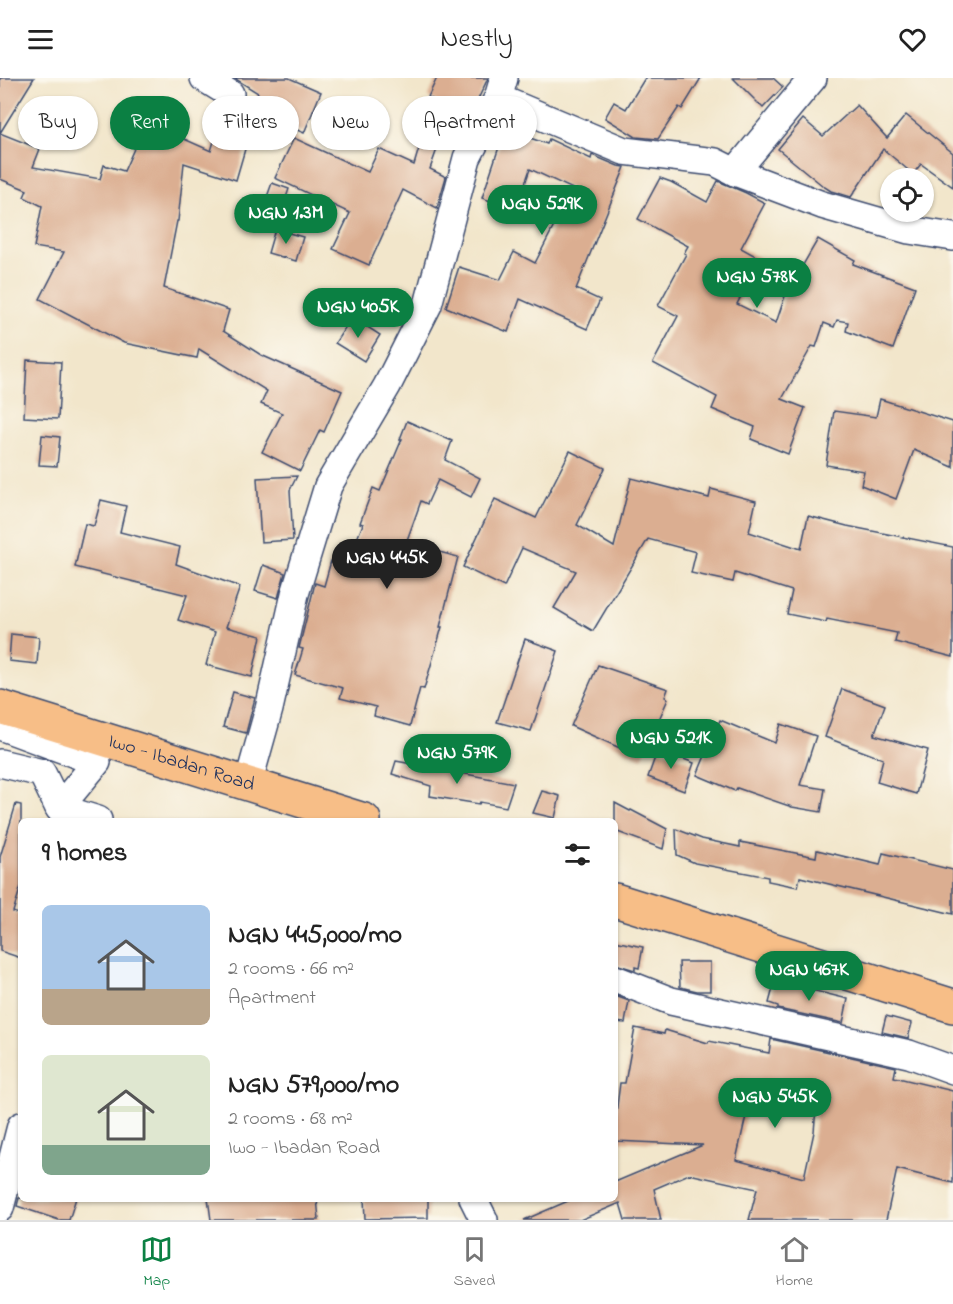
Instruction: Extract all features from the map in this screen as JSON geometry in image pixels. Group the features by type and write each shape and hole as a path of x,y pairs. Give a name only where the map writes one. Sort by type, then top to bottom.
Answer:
{"main road":[{"name":"Iwo - Ibadan Road","path":"0,707 358,818"},
{"path":"618,901 953,1006"}],"street":[{"path":"204,78 230,94"},
{"path":"735,172 813,78"},
{"path":"248,784 269,709 295,594 328,486 387,386 428,305 466,158 501,88 624,151 715,162 735,172 822,205 909,230 953,237"},
{"path":"0,726 98,762 59,808"},
{"path":"0,762 42,773 59,808 92,818"},
{"path":"618,980 671,1001 909,1054 953,1070"},
{"path":"0,1208 18,1138"},
{"path":"475,1202 484,1220"}],"building":[{"path":"0,78 34,78 23,96 18,96 18,104 0,133"},
{"path":"234,78 289,78 321,92 319,96 311,96 311,116 304,133 299,131 299,96 257,96 258,93"},
{"path":"437,78 488,78 480,96 428,96"},
{"path":"645,78 701,78 682,109 679,107 658,139 636,137 605,118 614,102 626,109"},
{"path":"733,78 773,78 783,87 763,108"},
{"path":"857,105 887,138 906,115 953,153 953,187 934,173 934,168 927,168 921,164 918,168 906,168 883,149 851,197 831,191 778,149 803,119 823,136"},
{"path":"0,133 18,140 18,150 40,150 33,167 100,179 104,165 124,171 133,150 190,150 190,142 202,147 202,150 245,150 236,180 184,163 178,221 164,288 229,310 223,331 261,355 342,391 324,432 320,430 300,471 262,452 282,413 261,404 267,391 199,349 197,358 124,343 40,299 64,252 34,247 42,206 24,197 27,190 0,179"},
{"path":"549,139 591,159 592,155 625,167 576,289 600,300 587,329 520,299 508,332 446,307 459,267 500,280 514,252 535,263 573,189 530,169 516,210 482,198 498,150 537,150 537,140 547,144"},
{"path":"299,140 311,146 311,150 320,150 368,172 379,150 414,165 418,150 437,150 430,169 446,177 437,208 403,190 369,265 333,249 350,213 275,178 288,150 299,150"},
{"path":"660,178 707,202 718,181 765,203 741,248 761,259 737,304 776,323 785,296 818,239 855,260 853,264 915,287 893,349 846,331 848,322 837,320 834,327 824,323 816,347 812,346 782,399 805,408 788,454 751,439 755,427 712,409 717,397 653,363 678,316 658,306 688,246 638,219"},
{"path":"272,183 289,189 280,215 263,208"},
{"path":"275,229 303,237 296,261 268,253"},
{"path":"352,317 380,335 364,361 335,343"},
{"path":"27,360 61,362 58,419 24,417"},
{"path":"880,399 953,422 953,467 914,450 896,499 861,485 864,471 826,465 834,411 876,417"},
{"path":"407,421 452,441 445,460 480,478 471,497 438,480 427,504 421,501 406,543 458,557 440,627 442,627 424,689 420,688 410,726 374,716 376,707 340,698 343,688 295,675 303,649 299,648 315,583 324,586 331,561 346,566 363,524 360,523 373,488 380,491 402,439 400,439"},
{"path":"42,435 60,437 57,466 39,465"},
{"path":"570,451 605,468 577,525 614,547 631,478 709,498 711,489 756,501 749,532 801,549 808,516 953,547 953,657 895,642 897,633 827,619 826,622 787,614 792,591 735,573 733,582 691,573 696,552 648,539 593,631 554,608 576,571 522,548 504,587 463,567 495,499 536,518"},
{"path":"297,476 290,490 293,540 261,542 257,478"},
{"path":"101,500 126,506 120,532 180,547 176,564 240,587 226,627 261,636 252,677 206,665 215,632 178,620 187,595 75,567 85,524 94,526"},
{"path":"263,565 285,573 278,598 255,591"},
{"path":"11,634 39,637 37,664 9,661"},
{"path":"525,639 558,651 531,731 497,722"},
{"path":"598,665 668,689 665,697 668,699 642,758 571,726"},
{"path":"842,689 885,705 874,735 928,750 916,794 877,782 883,759 825,737"},
{"path":"233,692 255,698 246,733 223,727"},
{"path":"720,720 775,743 781,724 816,736 800,785 825,789 821,812 792,807 737,788 735,791 697,775"},
{"path":"658,749 694,763 684,791 648,777"},
{"path":"396,761 514,783 506,807 430,796 431,786 392,774"},
{"path":"542,791 560,796 555,818 533,813"},
{"path":"615,803 667,829 663,849 618,832 618,818 615,818"},
{"path":"16,804 21,805 21,818 18,818 18,896 13,912 18,914 18,957 0,951 0,857"},
{"path":"676,829 702,839 740,847 740,842 816,857 817,850 880,865 883,853 953,870 953,914 800,877 798,887 768,881 768,877 695,863 677,855"},
{"path":"618,942 643,947 639,968 635,967 635,970 618,965"},
{"path":"679,962 710,962 710,991 680,987"},
{"path":"775,981 848,999 843,1023 778,1009 778,1006 769,1003"},
{"path":"618,997 629,1001 625,1023 618,1022"},
{"path":"886,1016 912,1023 908,1038 882,1032"},
{"path":"635,1028 664,1034 665,1030 708,1043 709,1041 769,1053 771,1039 896,1067 894,1077 953,1091 953,1183 897,1169 886,1220 749,1220 757,1189 689,1174 654,1189 661,1220 625,1220 620,1203 580,1220 524,1220 566,1202 618,1202 618,1181 703,1145 618,1141 620,1083 625,1083","holes":["751,1094 816,1108 814,1132 804,1178 736,1160"]},
{"path":"18,1202 75,1202 69,1220 59,1220 17,1206"},
{"path":"209,1202 317,1202 319,1220 211,1220"},
{"path":"364,1202 428,1202 428,1218 365,1219"}]}
